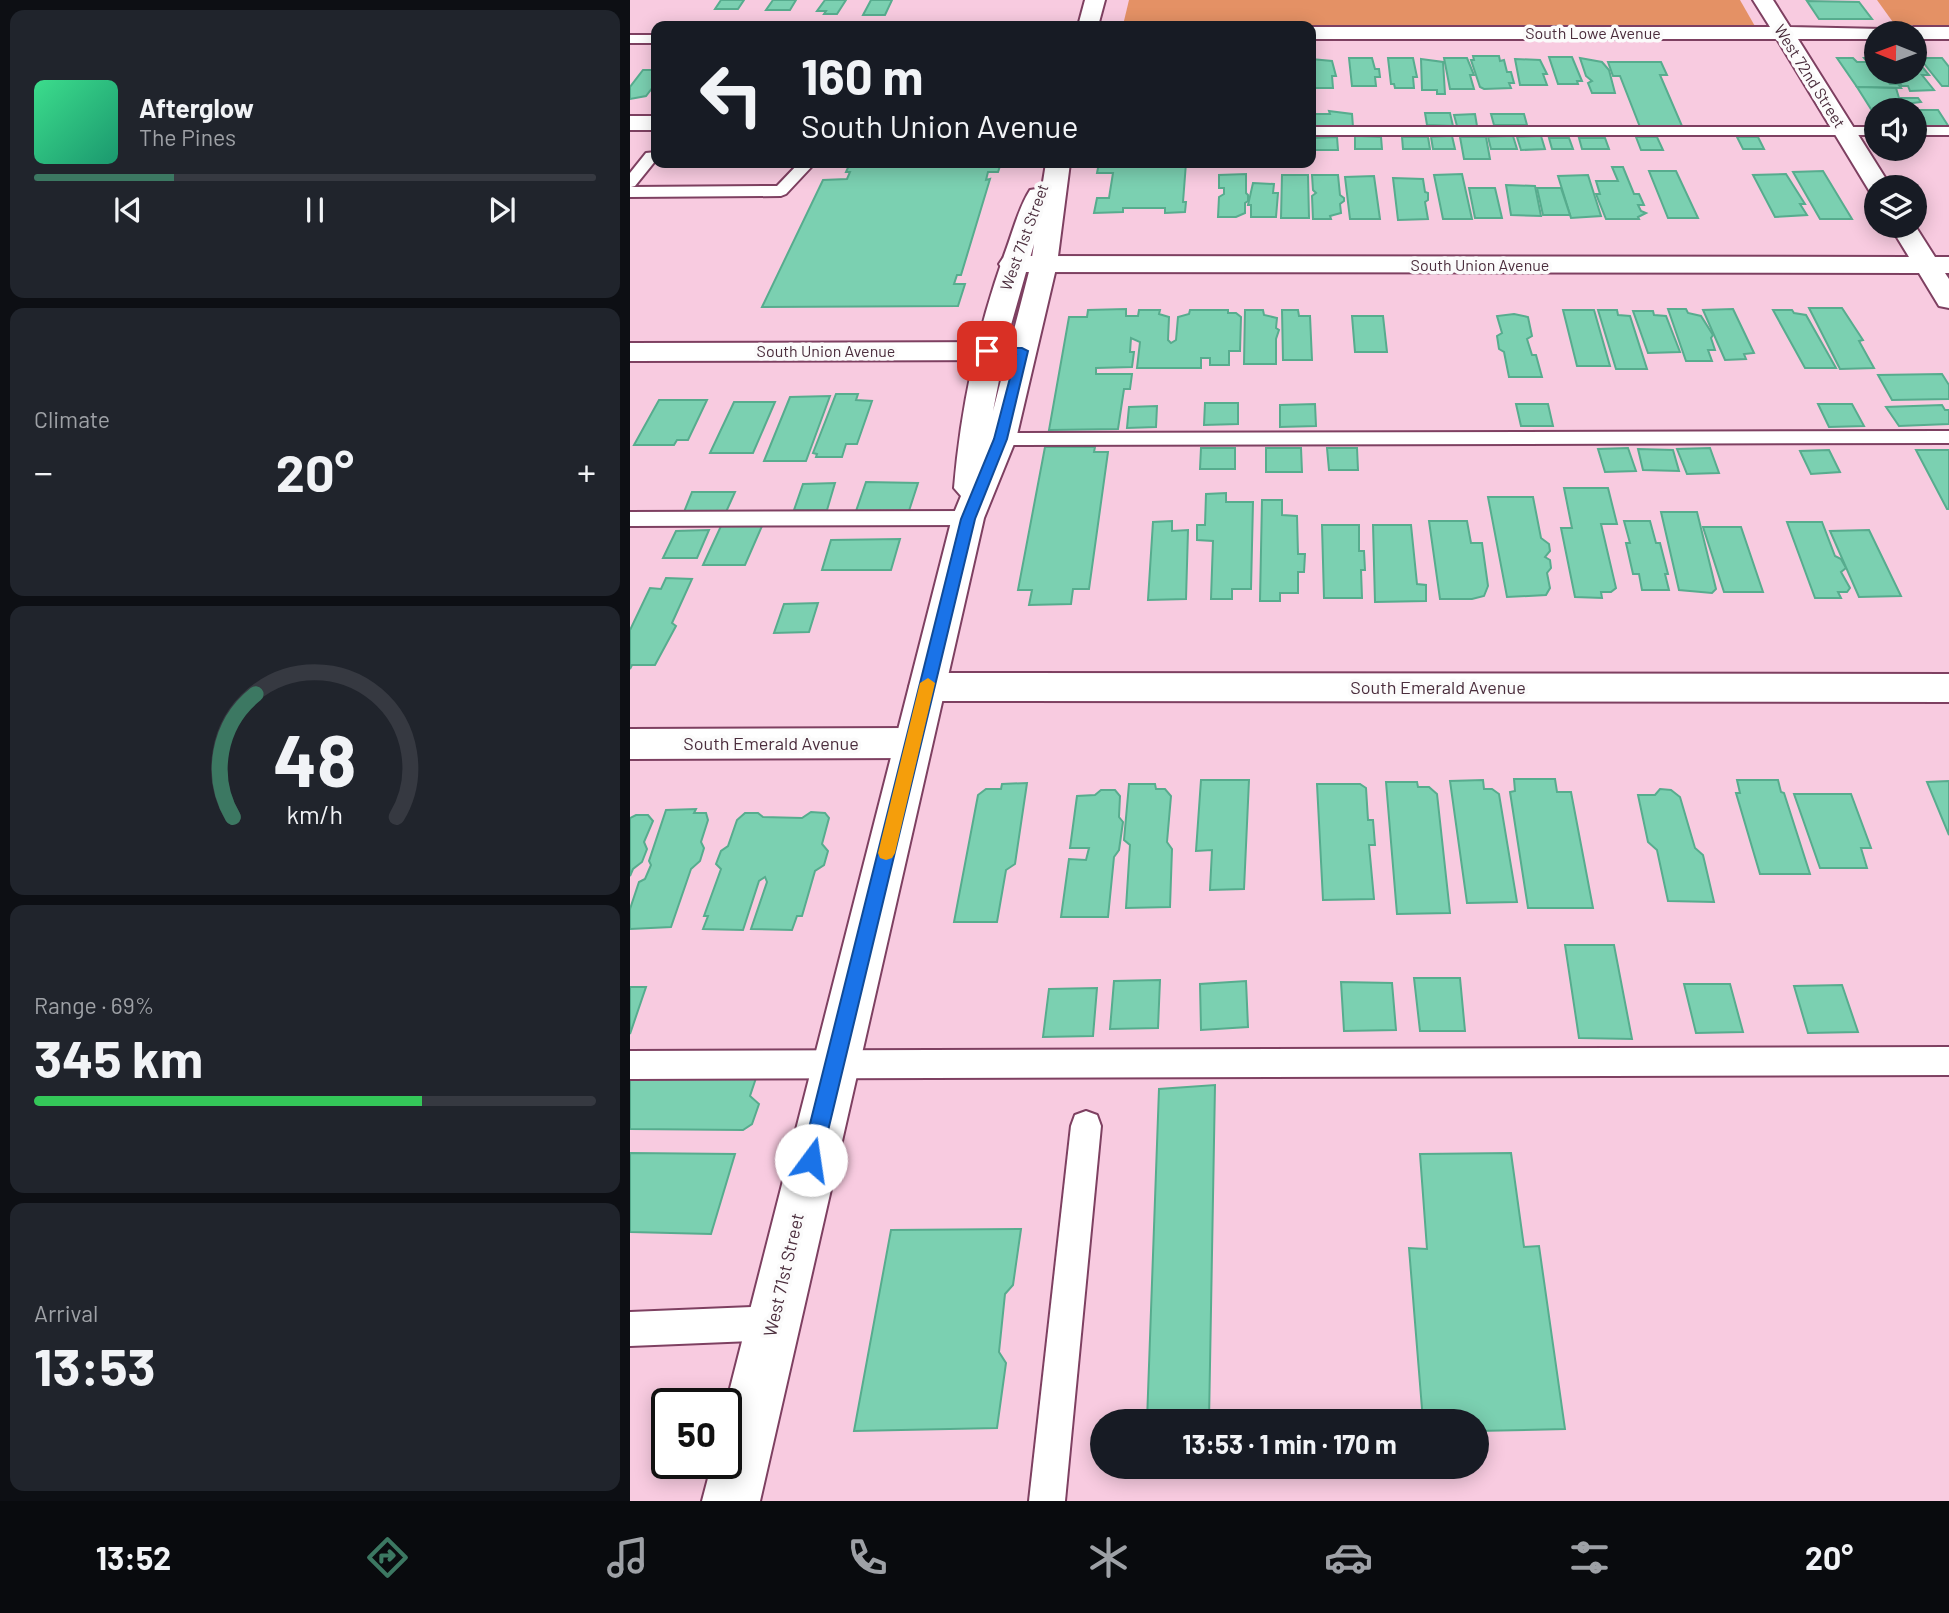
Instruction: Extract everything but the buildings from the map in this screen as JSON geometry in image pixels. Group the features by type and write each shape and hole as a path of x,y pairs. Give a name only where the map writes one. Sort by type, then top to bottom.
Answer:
{"street":[{"path":"1089,21 1095,0"},
{"name":"West 72nd Street","path":"1763,0 1872,175"},
{"name":"South Lowe Avenue","path":"1316,33 1864,33"},
{"path":"1927,33 1949,33"},
{"path":"630,123 651,123"},
{"name":"West 71st Street","path":"968,519 972,439 987,351 1012,264 1050,168"},
{"name":"West 71st Street","path":"731,1501 834,1065 968,519 1001,439 1044,264 1057,168"},
{"path":"1914,238 1938,265 1949,300"},
{"name":"South Union Avenue","path":"1012,264 1938,265"},
{"name":"South Union Avenue","path":"630,352 1022,351"},
{"name":"South Emerald Avenue","path":"927,687 1949,688"},
{"name":"South Emerald Avenue","path":"630,744 913,743"}],"lane":[{"path":"630,39 651,39"},
{"path":"1316,131 1864,131"},
{"path":"1927,131 1949,131"},
{"path":"630,183 651,156"},
{"path":"630,192 781,191 802,168"},
{"path":"972,439 1949,437"},
{"path":"630,519 968,519"},
{"path":"630,1065 1949,1061"},
{"path":"1047,1501 1086,1125"},
{"path":"630,1329 773,1322"}],"shaded area":[{"path":"1129,0 1740,0 1756,28 1316,26 1316,21 1124,21"},
{"path":"1877,0 1949,0 1949,25 1927,25 1927,21 1892,21"}],"slow traffic":[{"path":"886,853 928,683"}],"route":[{"path":"811,1160 968,519 1001,439 1022,351 987,351"}]}
